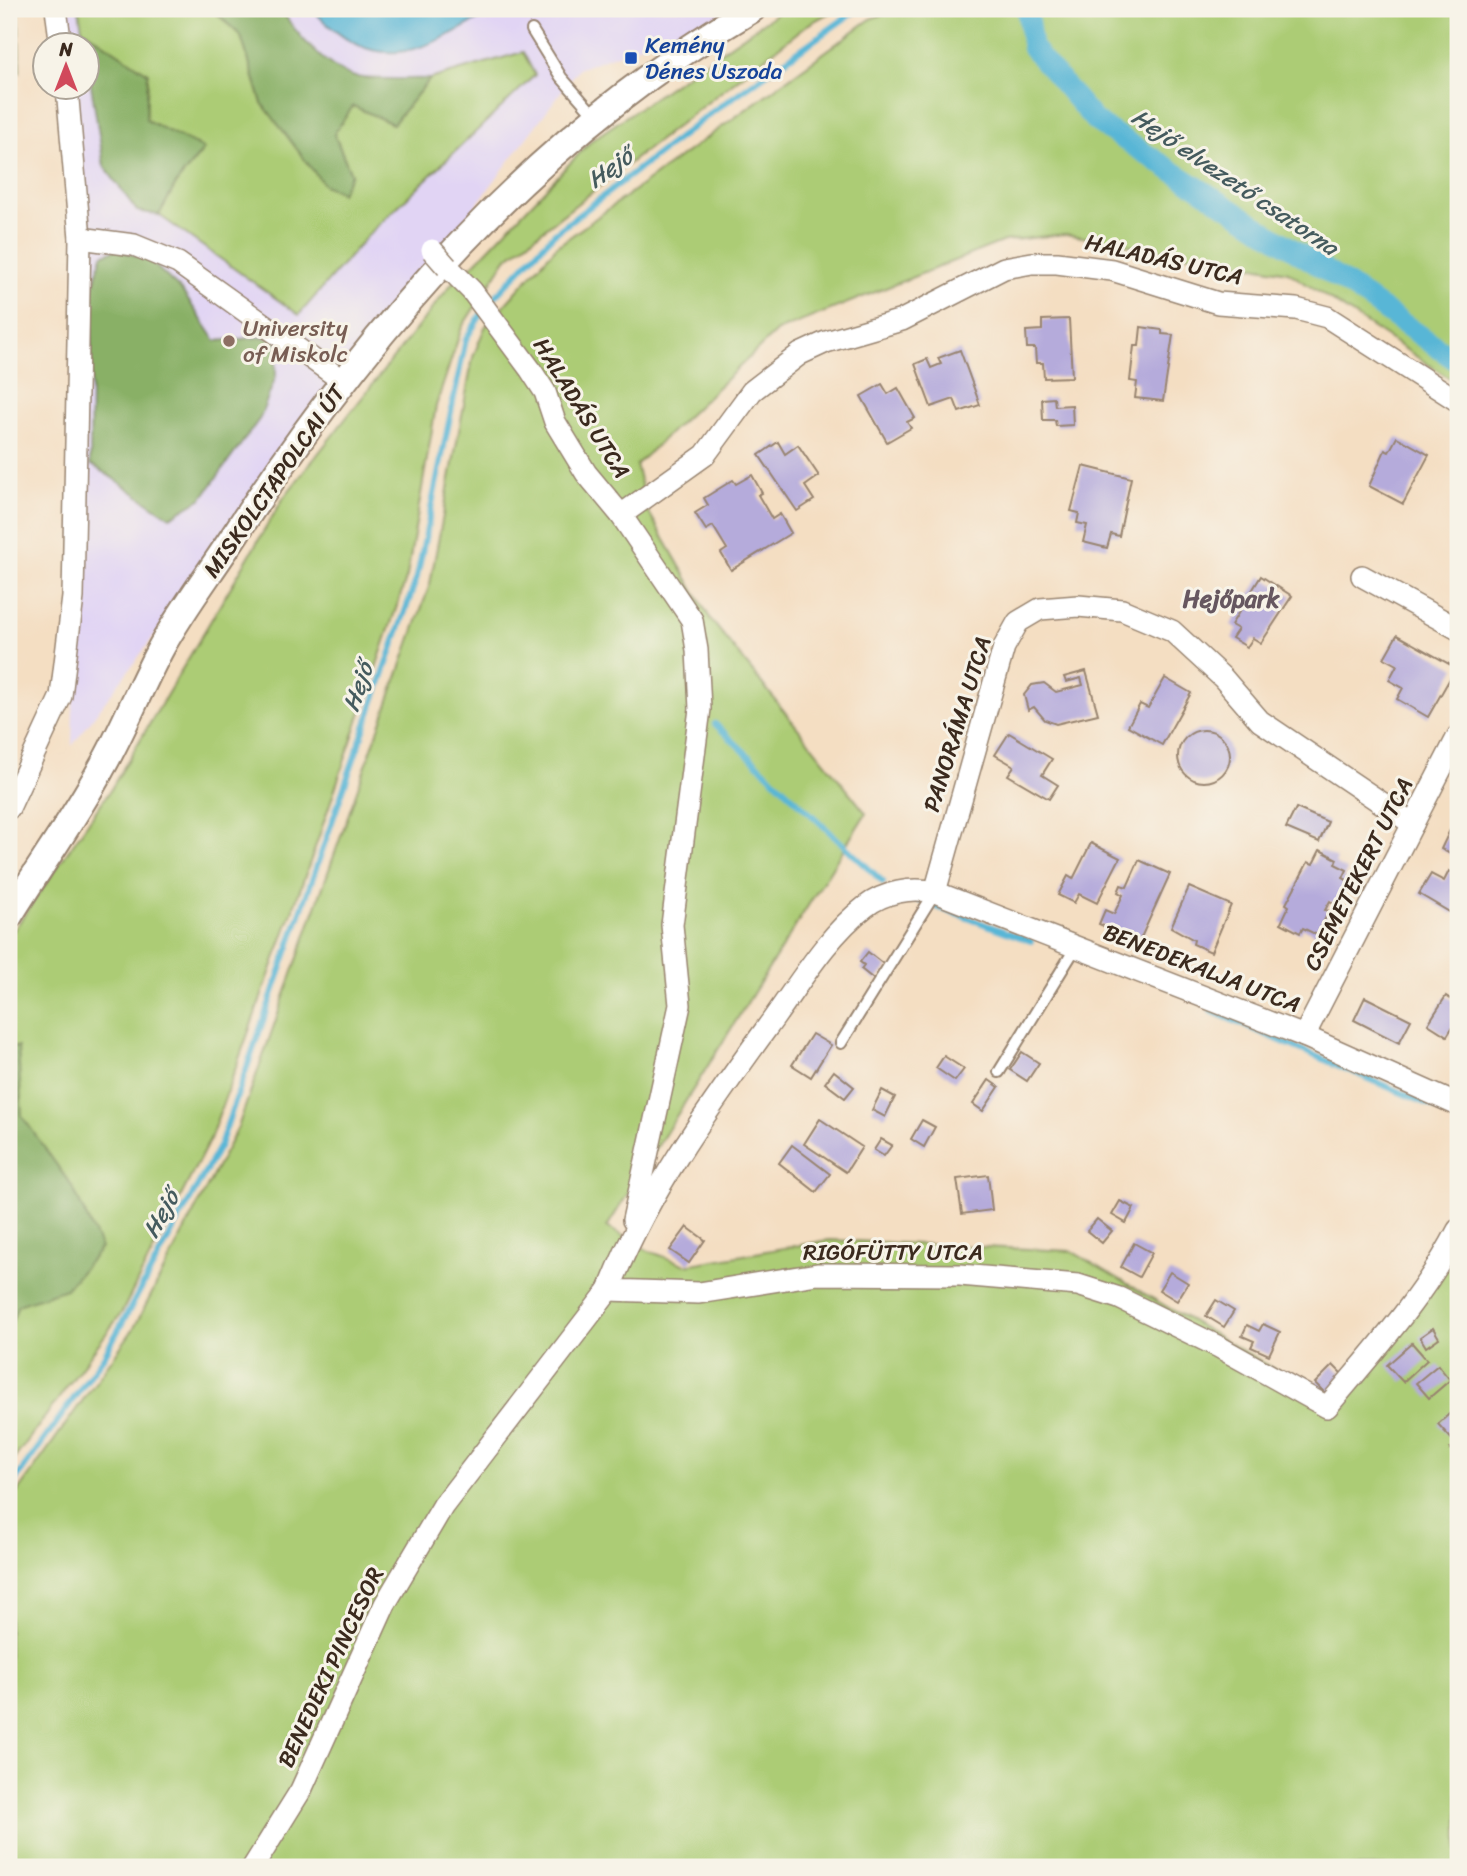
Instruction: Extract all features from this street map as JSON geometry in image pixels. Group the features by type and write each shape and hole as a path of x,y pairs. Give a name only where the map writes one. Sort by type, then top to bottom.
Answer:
{"street":[{"path":"56,9 59,32"},
{"name":"MISKOLCTAPOLCAI ÚT","path":"9,916 101,770 163,645 265,488 343,381 440,259 596,117 676,57 752,9"},
{"path":"9,808 61,696 73,597 80,238 68,102"},
{"path":"80,238 134,245 178,263 343,381"},
{"name":"HALADÁS UTCA","path":"440,259 469,290 545,392 555,422 586,474 621,515 705,454 752,391 800,354 826,342 902,320 1003,268 1031,263 1057,263 1112,270 1218,303 1296,309 1327,317 1458,401"},
{"path":"621,515 692,620 697,650 700,709 672,925 680,1005 628,1241"},
{"path":"1362,576 1458,629"},
{"name":"PANORÁMA UTCA","path":"927,897 1004,647 1018,622 1040,609 1078,606 1122,610 1172,631 1223,678 1260,721 1413,824"},
{"name":"CSEMETEKERT UTCA","path":"1304,1036 1458,736"},
{"path":"609,1290 628,1241 682,1146 834,939 865,907 908,889 927,897"},
{"name":"BENEDEKALJA UTCA","path":"927,897 1072,956 1304,1036 1458,1105"},
{"name":"RIGÓFÜTTY UTCA","path":"609,1290 699,1293 817,1274 960,1275 1078,1285 1118,1298 1327,1407 1409,1306 1444,1257 1458,1230"},
{"name":"BENEDEKI PINCESOR","path":"253,1867 302,1790 385,1604 443,1506 609,1290"}],"lane":[{"path":"532,30 561,77 596,117"},
{"path":"841,1042 927,897"},
{"path":"999,1072 1072,956"}],"shaded area":[{"name":"University of Miskolc","path":"54,9 735,9 578,69 72,746 87,194 71,102 102,102 102,32 58,32"}],"green space":[{"path":"9,9 18,9 20,72 9,72"},
{"path":"79,9 212,9 241,36 262,103 341,192 351,174 334,134 353,105 392,124 430,79 523,52 535,75 368,235 299,315 159,215 177,182 204,149 146,120 148,73 102,42 102,32 86,32 82,29"},
{"path":"212,9 281,9 294,29 321,57 352,76 430,79 393,124 353,106 334,134 351,174 341,193 324,185 262,103 241,36"},
{"path":"783,9 836,9 807,25 506,259 462,327 436,406 407,576 314,851 210,1139 122,1312 9,1466 9,937 111,789 284,497 457,277 474,264 592,140"},
{"path":"904,9 1458,9 1458,384 1288,272 1065,234 1004,241 777,331 636,465 648,511 711,620 866,813 607,1227 649,1251 686,1265 830,1240 1071,1251 1339,1407 1458,1253 1458,1867 9,1867 9,1504 134,1328 238,1127 430,584 473,357 485,327 556,247 872,18"},
{"path":"102,42 148,73 146,120 204,149 177,182 159,215 137,211 104,166 94,102 102,102"},
{"path":"116,249 149,260 182,291 216,341 263,337 276,341 276,376 260,418 202,498 170,517 90,464 92,292 102,255"},
{"path":"9,1047 18,1047 22,1116 73,1188 101,1248 66,1289 18,1305 9,1330"}],"water":[{"path":"312,9 497,9 424,46 381,52 359,45 336,32"}],"building":[{"path":"1069,319 1072,377 1044,378 1043,363 1036,363 1035,348 1027,348 1026,331 1042,330 1042,320"},
{"path":"1141,327 1162,330 1162,334 1173,335 1163,401 1135,398 1137,382 1130,381 1134,346 1139,346"},
{"path":"960,350 980,405 959,412 954,399 931,407 915,364 927,359 931,368 941,364 938,358"},
{"path":"882,384 888,394 898,388 915,418 907,422 911,428 887,442 861,396"},
{"path":"1054,398 1055,406 1072,405 1073,425 1056,426 1055,420 1043,420 1042,399"},
{"path":"1397,437 1429,455 1403,504 1369,486 1385,450 1389,452"},
{"path":"778,442 785,454 798,445 819,476 805,486 814,500 797,511 759,455"},
{"path":"1083,466 1131,478 1119,536 1111,534 1107,548 1083,542 1087,525 1077,523 1079,513 1071,511"},
{"path":"752,475 762,493 758,495 772,519 780,514 791,533 731,570 721,553 727,549 713,526 706,530 695,513 708,505 704,498 733,480 736,484"},
{"path":"1261,576 1292,596 1261,643 1253,638 1247,647 1232,638 1238,629 1231,625"},
{"path":"1397,635 1456,668 1428,717 1397,699 1403,688 1389,680 1397,665 1384,658"},
{"path":"1086,671 1098,714 1056,724 1045,720 1034,707 1028,710 1024,695 1032,685 1044,683 1056,692 1083,685 1081,678 1066,682 1064,677"},
{"path":"1165,678 1191,693 1162,745 1128,726 1140,704 1148,708"},
{"path":"1204,730 1214,732 1222,738 1228,746 1228,766 1222,774 1214,780 1204,782 1194,780 1186,774 1180,766 1178,756 1180,746 1186,738 1194,732"},
{"path":"1009,733 1052,759 1042,775 1058,785 1049,799 1008,775 1014,766 995,755"},
{"path":"1296,808 1328,822 1319,842 1286,828"},
{"path":"1458,813 1458,858 1441,849"},
{"path":"1091,843 1120,858 1097,903 1079,894 1074,903 1058,895 1068,876 1073,879"},
{"path":"1320,850 1337,859 1335,864 1347,870 1343,878 1349,881 1337,905 1330,901 1325,910 1329,911 1317,935 1303,928 1300,933 1281,923 1289,906 1286,904 1308,862 1313,864"},
{"path":"1139,860 1170,874 1139,942 1099,924 1105,910 1114,914 1123,895 1118,892 1121,885 1127,887"},
{"path":"1449,871 1458,876 1458,905 1453,914 1419,894 1431,874 1444,881"},
{"path":"1189,887 1231,905 1211,952 1193,944 1194,940 1171,927"},
{"path":"868,952 887,967 876,981 861,969 864,965 860,962"},
{"path":"1446,996 1458,1004 1458,1018 1447,1036 1428,1024"},
{"path":"1365,997 1411,1020 1399,1043 1354,1020"},
{"path":"812,1034 831,1045 811,1077 792,1065"},
{"path":"1022,1052 1039,1063 1027,1081 1010,1070"},
{"path":"944,1056 964,1069 955,1081 936,1068"},
{"path":"834,1071 854,1087 845,1098 825,1083"},
{"path":"989,1080 999,1087 983,1111 973,1104"},
{"path":"882,1090 895,1097 885,1117 872,1110"},
{"path":"820,1119 862,1147 846,1172 804,1144"},
{"path":"922,1120 935,1127 924,1147 911,1139"},
{"path":"881,1139 892,1145 884,1156 874,1150"},
{"path":"792,1145 830,1174 816,1192 779,1163"},
{"path":"988,1175 992,1210 962,1214 957,1179"},
{"path":"1120,1201 1134,1208 1126,1223 1112,1215"},
{"path":"1097,1219 1112,1231 1102,1243 1087,1231"},
{"path":"687,1227 705,1240 689,1263 670,1250"},
{"path":"1134,1243 1152,1253 1139,1277 1121,1267"},
{"path":"1170,1272 1188,1283 1177,1301 1159,1290"},
{"path":"1216,1300 1234,1311 1224,1327 1206,1316"},
{"path":"1263,1324 1280,1332 1269,1355 1251,1347 1254,1341 1242,1336 1247,1325 1259,1331"},
{"path":"1433,1328 1439,1338 1426,1347 1420,1337"},
{"path":"1412,1343 1427,1360 1403,1382 1387,1365"},
{"path":"1333,1365 1347,1379 1329,1397 1315,1383"},
{"path":"1438,1365 1450,1380 1429,1398 1416,1383"},
{"path":"1458,1406 1458,1458 1450,1449 1456,1444 1438,1424"}],"waterway":[{"name":"Hejő","path":"488,304 554,234 715,110 858,9"},
{"name":"Hejő elvezető csatorna","path":"1027,9 1032,47 1095,121 1353,288 1458,362"},
{"name":"Hejő","path":"9,1489 104,1356 220,1145 417,577 466,339 482,313"},
{"path":"715,724 883,882"},
{"path":"915,899 1031,941"},
{"path":"1211,1011 1458,1117"}],"place":[{"name":"Kemény Dénes Uszoda","path":"631,58"},
{"name":"University of Miskolc","path":"229,341"}],"district":[{"name":"Hejőpark","path":"1231,599"}]}
